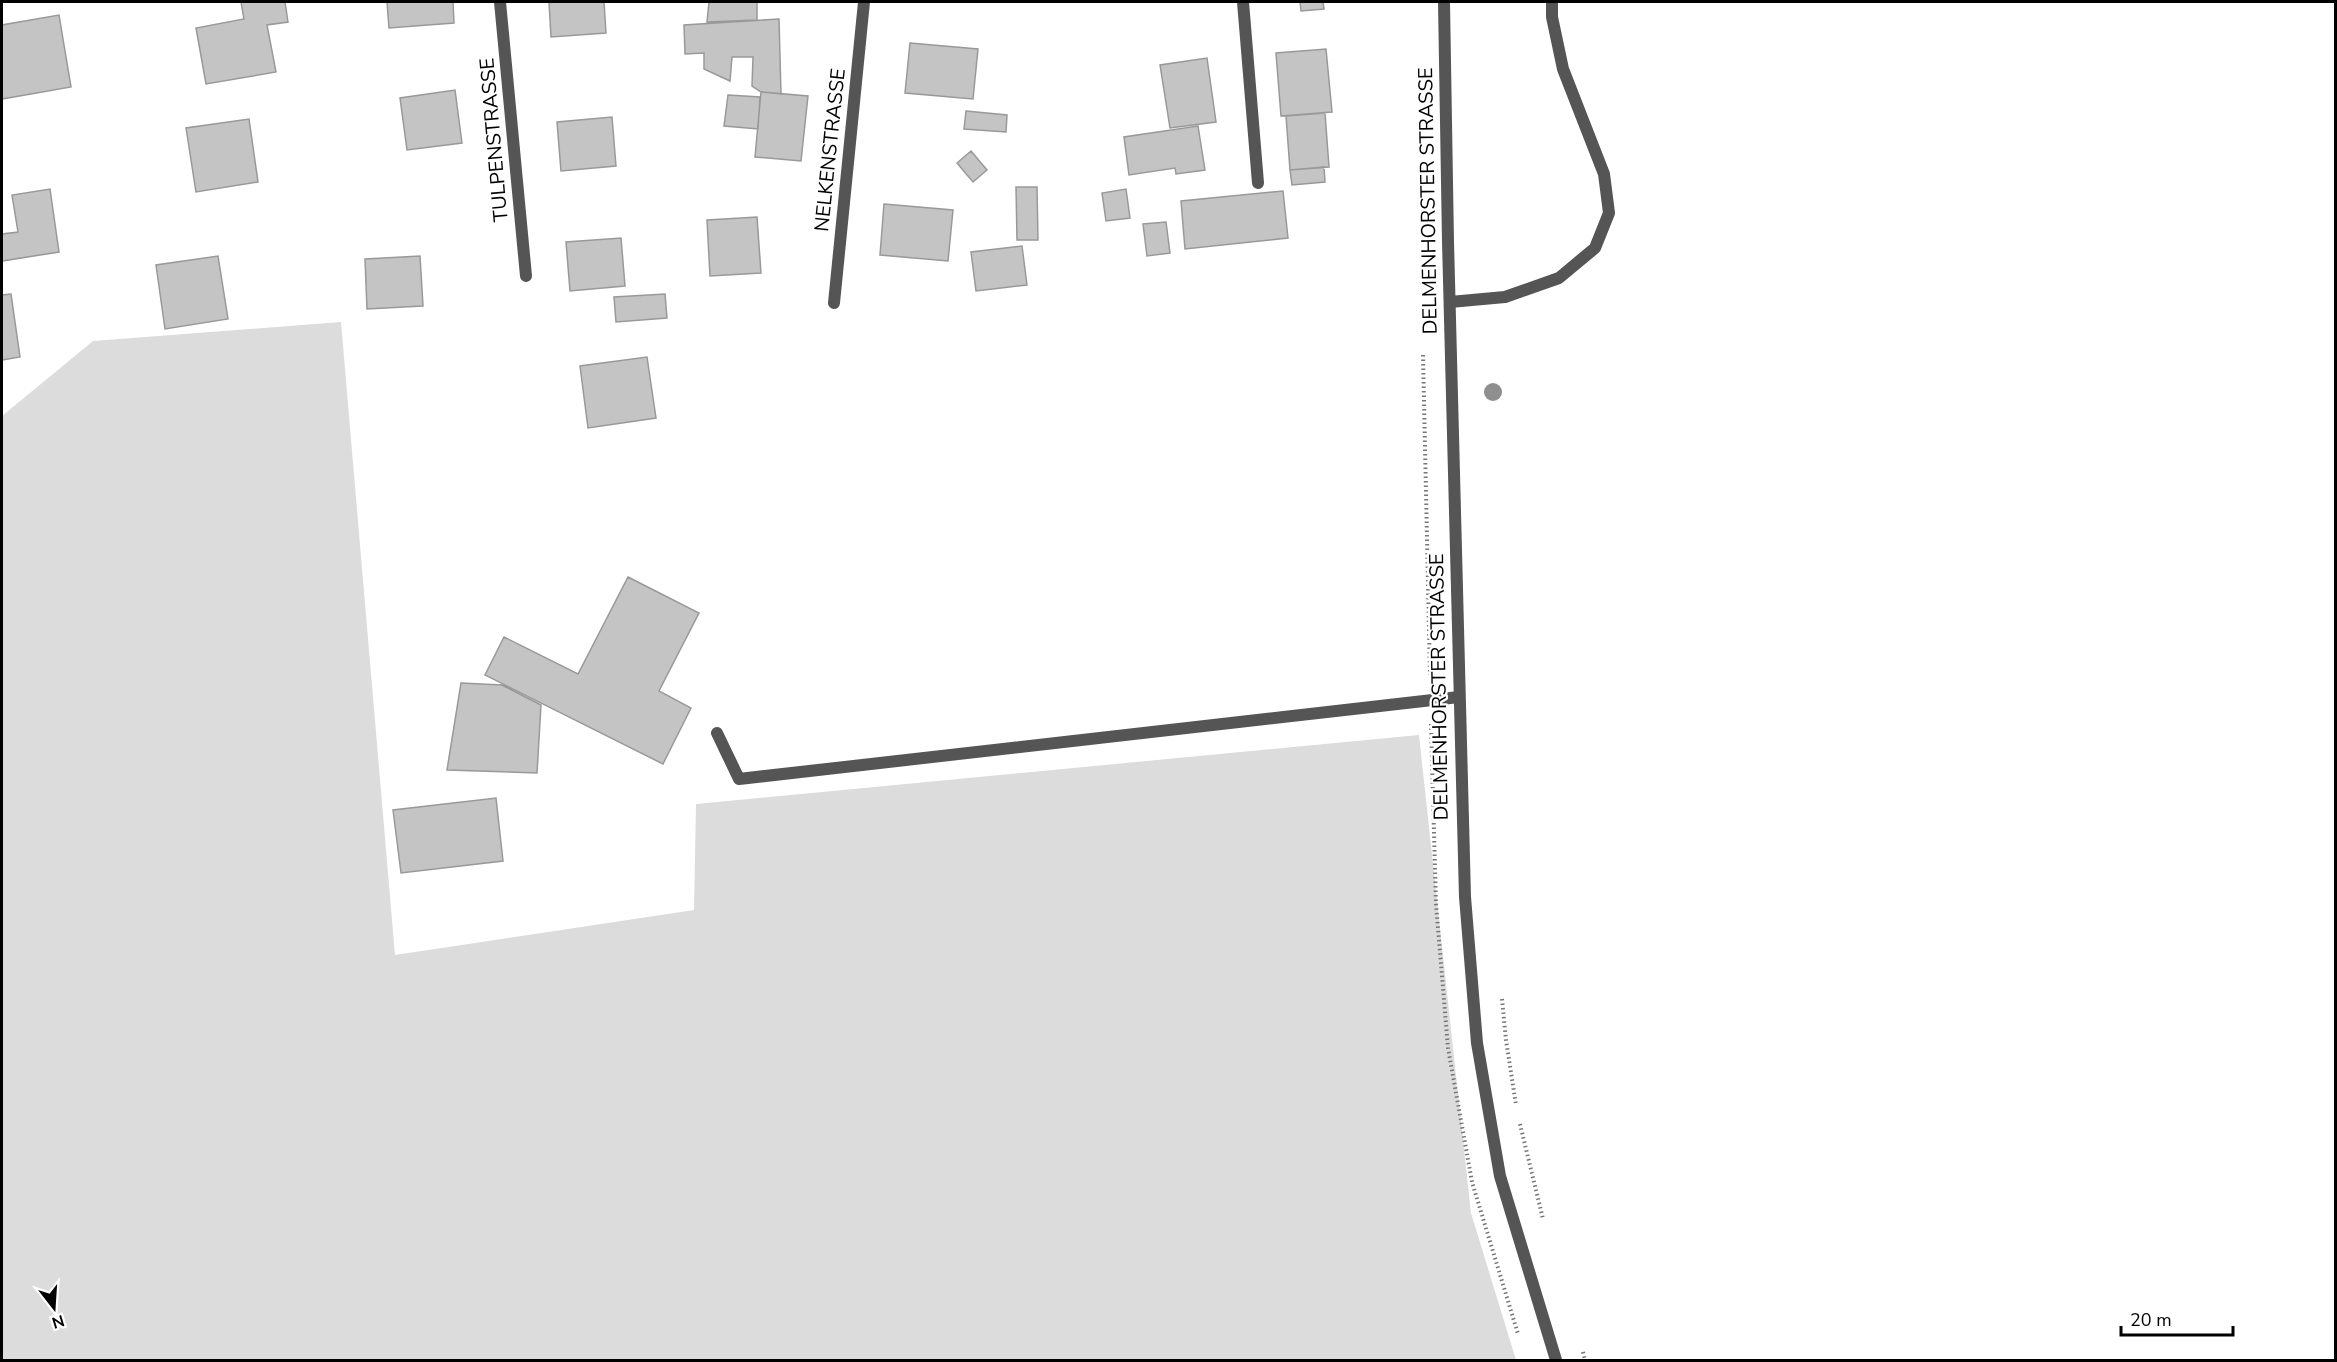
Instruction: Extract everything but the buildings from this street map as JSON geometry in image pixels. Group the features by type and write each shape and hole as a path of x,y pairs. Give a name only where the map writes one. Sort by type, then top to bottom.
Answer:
{"street":[{"name":"TULPENSTRASSE","path":"500,2 526,276"},
{"name":"NELKENSTRASSE","path":"834,303 864,2"},
{"path":"1243,2 1258,183"},
{"name":"DELMENHORSTER STRASSE","path":"1444,2 1464,897 1477,1043 1500,1176 1530,1281 1556,1360"},
{"path":"1450,302 1505,297 1559,278 1594,248 1609,213 1604,174 1563,69 1552,17 1552,2"},
{"path":"717,733 739,779 1458,697"}],"path":[{"path":"1501,992 1506,1040 1520,1124 1544,1225"},
{"path":"1582,1350 1586,1360"}],"shaded area":[{"path":"341,322 395,955 694,910 696,804 1419,735 1471,1213 1516,1360 2,1360 2,416 93,341"}]}
